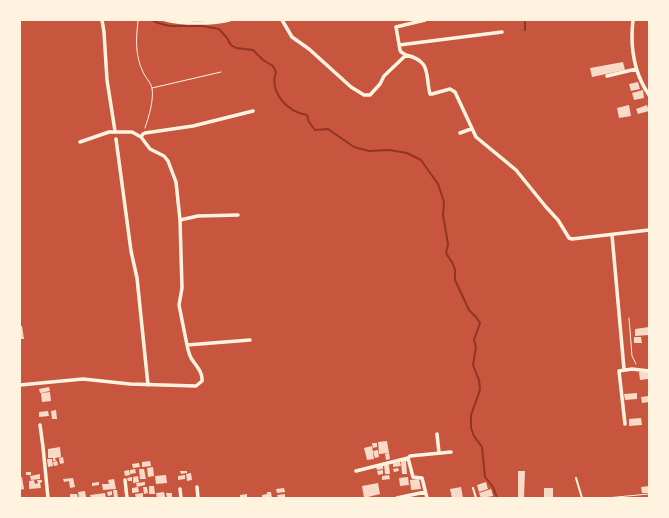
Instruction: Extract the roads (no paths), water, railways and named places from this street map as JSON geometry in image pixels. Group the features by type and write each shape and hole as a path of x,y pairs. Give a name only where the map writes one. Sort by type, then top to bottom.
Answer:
{"street":[{"path":"102,20 107,80 115,132"},
{"path":"166,20 218,23 229,20"},
{"path":"282,20 292,37 309,49 351,88 367,96 370,95 380,84 384,76 406,55"},
{"path":"425,20 397,26 401,52 417,59 426,68 430,94 450,89 455,92 471,129 477,138 516,170 558,220 569,238 612,235 649,230"},
{"path":"633,20 632,39 636,69 649,95"},
{"path":"399,45 502,32"},
{"path":"607,76 636,69"},
{"path":"80,142 108,132 132,132 142,135 194,126 253,111"},
{"path":"460,133 471,129"},
{"path":"20,385 83,380 148,385 194,386 200,383 203,379 201,371 191,358 179,305 182,288 180,220 176,182 168,161 164,156 150,149 142,135"},
{"path":"116,139 131,251 137,278 148,385"},
{"path":"180,220 198,216 238,215"},
{"path":"612,235 624,369"},
{"path":"187,345 250,340"},
{"path":"625,424 619,372 624,369 649,371"},
{"path":"40,425 44,447 48,498"},
{"path":"437,434 439,453"},
{"path":"356,471 408,458 410,456 451,452"},
{"path":"408,458 413,477 422,478 427,498"},
{"path":"125,480 127,498"},
{"path":"198,487 198,498"},
{"path":"180,489 181,498"},
{"path":"397,498 425,492"}],"lane":[{"path":"576,478 582,498"},
{"path":"472,488 476,498"}],"waterway":[{"path":"152,20 170,26 203,26 219,29 231,45 236,48 253,50 263,60 273,66 276,72 275,87 277,94 281,100 293,110 307,115 309,122 315,130 328,129 354,147 369,151 389,150 407,153 421,160 438,184 444,202 443,215 448,244 446,253 453,264 455,270 455,280 469,310 480,323 474,340 476,347 473,365 479,380 480,390 471,415 471,428 474,436 482,447 485,477 493,487 497,498"},
{"path":"525,20 525,30"}]}
